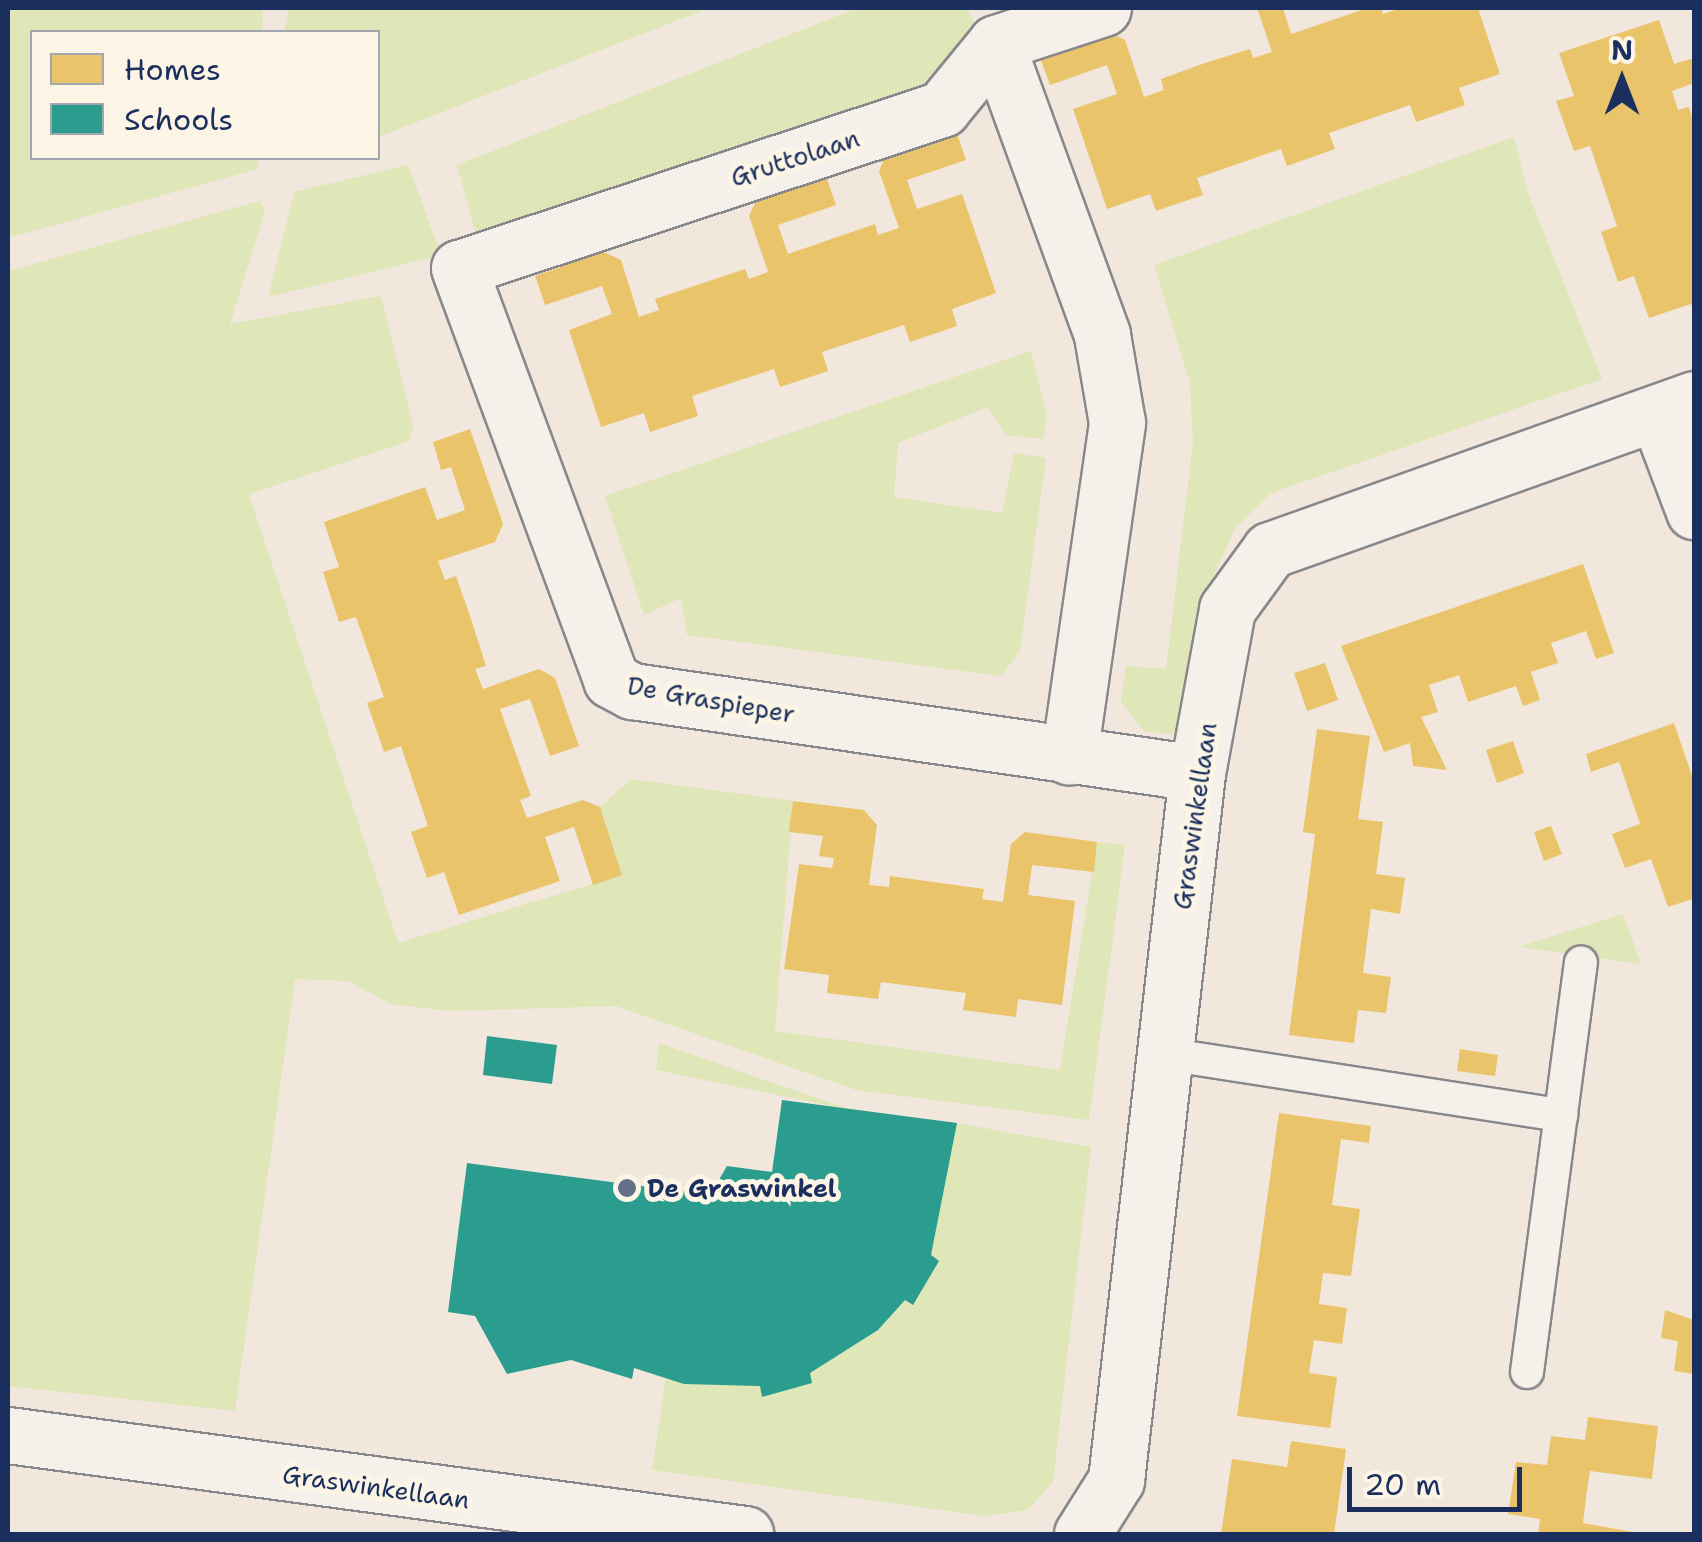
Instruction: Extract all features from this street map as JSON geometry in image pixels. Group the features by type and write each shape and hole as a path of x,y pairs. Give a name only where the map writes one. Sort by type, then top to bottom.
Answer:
{"street":[{"path":"1069,756 1117,423 1097,318 996,43 1104,8"},
{"name":"Gruttolaan","path":"459,268 942,109 996,43"},
{"name":"De Graspieper","path":"459,268 611,680 632,691 1198,773"},
{"path":"1676,406 1694,511"},
{"name":"Graswinkellaan","path":"1082,1534 1116,1480 1198,773 1227,609 1270,550 1676,406"},
{"name":"Graswinkellaan","path":"8,1434 372,1510 744,1534"}],"lane":[{"path":"1528,1372 1581,963"},
{"path":"1166,1054 1561,1115"}],"green space":[{"path":"8,8 263,8 262,30 30,30 30,160 258,160 258,169 8,238"},
{"path":"289,8 709,8 380,136 380,30 284,30"},
{"path":"858,8 967,8 974,23 921,90 476,234 457,165"},
{"path":"1514,137 1527,190 1602,379 1271,493 1235,528 1205,596 1183,736 1144,731 1121,702 1126,666 1166,669 1193,442 1190,383 1154,265"},
{"path":"408,165 441,255 268,297 294,192"},
{"path":"260,201 265,211 230,324 381,296 413,426 410,441 249,494 398,943 622,875 600,807 631,779 793,801 775,1031 1060,1070 1097,842 1125,845 1089,1120 856,1090 616,1006 449,1011 390,1004 349,981 295,979 235,1411 8,1386 8,271"},
{"path":"1031,351 1047,415 1043,439 1006,435 988,407 898,443 894,497 1002,513 1014,453 1046,458 1020,651 1001,676 687,635 681,598 644,615 605,496"},
{"path":"1623,914 1641,964 1518,947"},
{"path":"659,1043 851,1110 656,1070"},
{"path":"956,1123 1091,1147 1053,1482 1028,1510 984,1516 652,1470 667,1371 926,1253"}],"building: Homes":[{"path":"1257,8 1283,8 1291,34 1368,8 1381,8 1383,14 1402,8 1478,8 1500,74 1459,88 1465,105 1416,122 1410,105 1329,133 1335,149 1287,166 1281,149 1197,178 1203,195 1156,211 1150,194 1107,209 1073,109 1117,94 1107,65 1050,85 1039,55 1108,32 1125,40 1144,97 1164,90 1161,79 1205,63 1250,49 1253,58 1272,52"},
{"path":"1659,20 1674,64 1694,58 1694,83 1672,91 1678,110 1689,107 1694,125 1694,303 1649,318 1634,276 1618,282 1601,232 1617,226 1590,146 1574,151 1556,101 1574,96 1559,53"},
{"path":"956,131 966,160 907,180 917,209 962,194 996,293 952,309 957,326 910,342 904,325 822,352 828,371 780,387 774,369 692,396 698,416 650,432 644,413 601,427 569,330 612,314 602,286 545,305 535,276 604,252 621,260 639,317 659,310 655,299 745,269 749,279 768,272 749,216 757,199 826,176 836,205 778,225 788,254 875,224 878,235 899,228 879,171 886,155"},
{"path":"470,429 503,524 495,542 438,561 445,580 456,576 486,666 475,669 483,689 539,669 555,678 579,746 550,756 530,699 500,709 531,796 520,800 527,818 583,800 600,807 622,875 593,885 574,827 545,837 560,881 459,915 444,872 427,878 411,832 428,826 401,746 384,752 367,703 384,697 356,617 339,622 323,572 339,567 324,522 425,487 437,520 465,510 451,467 441,470 433,442"},
{"path":"1583,564 1614,653 1596,659 1586,631 1551,643 1558,663 1531,672 1540,700 1523,706 1516,686 1468,702 1459,675 1429,685 1438,712 1421,717 1447,770 1413,766 1410,743 1384,752 1341,646"},
{"path":"1325,663 1338,700 1307,711 1294,673"},
{"path":"1674,723 1694,782 1694,905 1692,899 1668,907 1651,859 1625,868 1612,834 1640,824 1619,762 1591,772 1586,754"},
{"path":"1317,729 1370,736 1358,819 1383,822 1376,874 1405,878 1400,914 1371,909 1363,973 1391,977 1386,1013 1358,1010 1354,1043 1289,1035 1315,834 1303,832"},
{"path":"1513,741 1524,773 1497,783 1486,750"},
{"path":"793,801 864,810 877,825 869,885 889,887 890,876 984,889 982,899 1003,902 1011,844 1025,832 1097,842 1094,872 1032,865 1028,895 1075,901 1062,1005 1018,999 1016,1017 963,1010 966,993 881,982 878,999 827,993 829,975 784,969 799,864 832,868 834,858 819,856 823,836 789,832"},
{"path":"1551,826 1562,854 1544,861 1534,832"},
{"path":"1460,1049 1498,1055 1495,1076 1457,1071"},
{"path":"1279,1113 1371,1126 1369,1143 1341,1139 1332,1205 1360,1209 1351,1276 1323,1273 1319,1304 1347,1308 1342,1344 1314,1340 1309,1373 1337,1377 1330,1428 1237,1416"},
{"path":"1665,1310 1694,1320 1694,1374 1674,1371 1678,1341 1661,1338"},
{"path":"1588,1417 1658,1426 1652,1479 1590,1471 1586,1497 1583,1523 1644,1534 1538,1534 1540,1519 1508,1514 1516,1462 1547,1465 1551,1436 1585,1440"},
{"path":"1291,1441 1346,1449 1334,1534 1221,1534 1232,1459 1287,1467"}],"building: Schools":[{"path":"487,1036 557,1045 552,1084 483,1075"},
{"path":"782,1100 957,1123 931,1255 939,1261 913,1305 905,1300 878,1330 810,1373 812,1383 762,1397 760,1386 684,1384 634,1368 632,1379 571,1360 507,1374 475,1316 448,1312 467,1163 710,1195 727,1166 772,1172"}],"place":[{"name":"De Graswinkel","path":"627,1188"}]}
